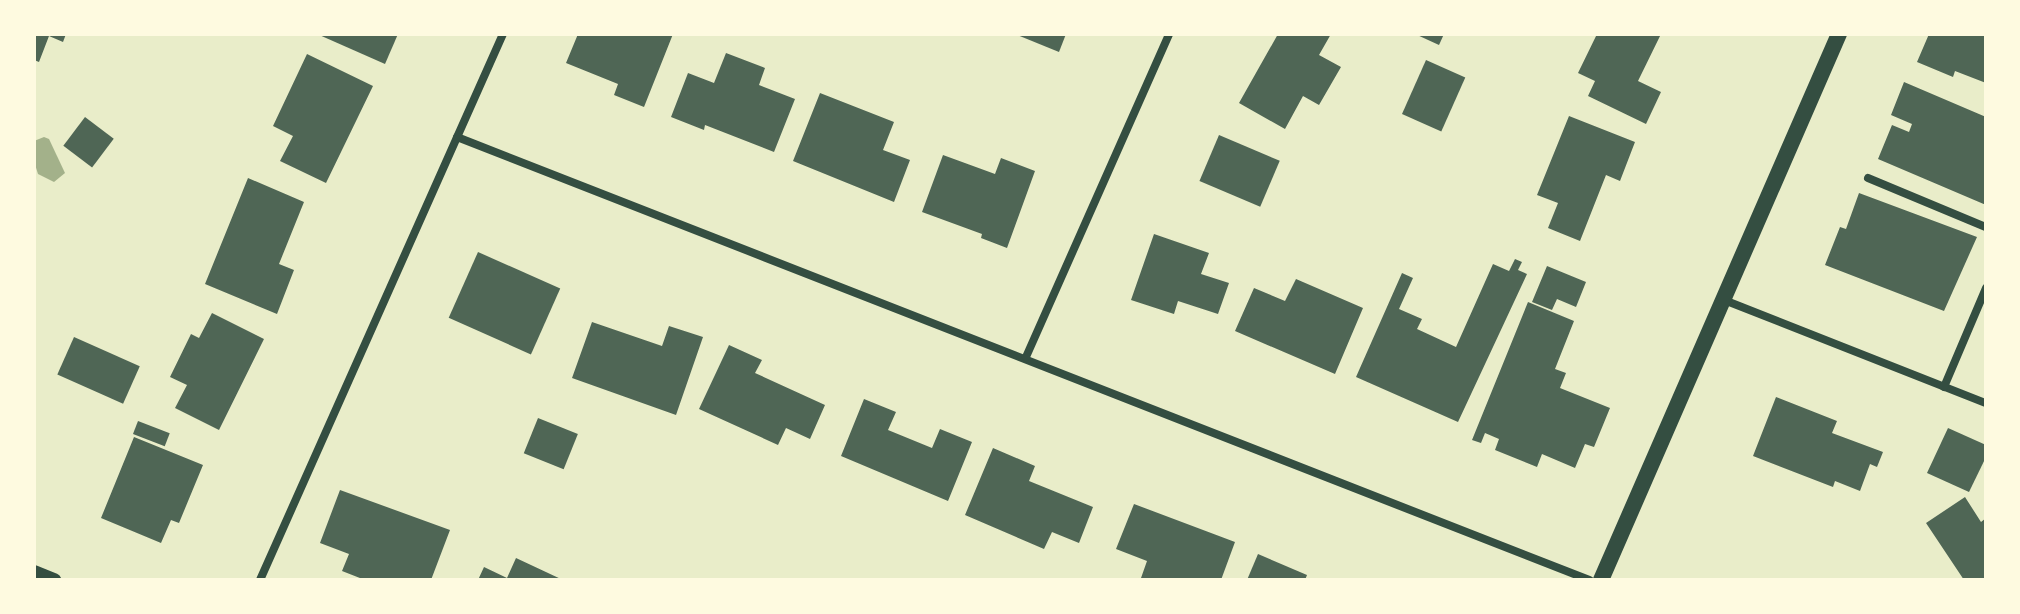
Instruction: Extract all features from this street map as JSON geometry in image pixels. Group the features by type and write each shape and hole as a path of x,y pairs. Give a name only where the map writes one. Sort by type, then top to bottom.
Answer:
{"main road":[{"path":"1601,580 1839,34"}],"street":[{"path":"260,580 503,34"},
{"path":"1026,357 1169,34"},
{"path":"457,137 1026,357 1589,580"},
{"path":"1868,178 1986,227"},
{"path":"1944,387 1986,288"},
{"path":"1724,300 1986,403"},
{"path":"34,572 54,580"}],"shaded area":[{"path":"44,137 49,139 65,173 54,182 38,174 34,161 34,141"}],"building":[{"path":"34,34 66,34 63,42 49,36 39,62 34,60"},
{"path":"317,34 398,34 385,64"},
{"path":"578,34 673,34 644,107 614,95 618,84 566,63"},
{"path":"1015,34 1066,34 1059,52"},
{"path":"1278,34 1331,34 1319,55 1341,67 1319,105 1303,96 1285,129 1239,103"},
{"path":"1415,34 1444,34 1439,45"},
{"path":"1597,34 1661,34 1638,81 1661,92 1646,124 1588,96 1595,81 1578,73"},
{"path":"1929,34 1986,34 1986,83 1955,71 1953,77 1917,62"},
{"path":"726,53 765,68 759,85 795,99 774,152 705,125 704,130 671,117 688,73 714,83"},
{"path":"307,54 373,86 326,183 280,161 293,136 273,126"},
{"path":"1426,60 1465,77 1441,131 1402,114"},
{"path":"1904,82 1986,117 1986,205 1878,159 1892,125 1909,132 1912,124 1891,115"},
{"path":"820,93 894,122 883,150 910,160 894,202 793,161"},
{"path":"1569,116 1635,142 1620,181 1606,175 1580,241 1548,228 1558,203 1537,195"},
{"path":"85,117 114,139 92,167 63,146"},
{"path":"1219,135 1280,161 1260,207 1199,181"},
{"path":"943,155 995,174 1001,158 1035,171 1007,248 981,238 982,234 922,212"},
{"path":"248,178 304,202 279,264 294,270 277,314 205,284"},
{"path":"1859,193 1977,237 1944,311 1825,265 1840,227 1846,229"},
{"path":"1154,234 1209,253 1201,274 1229,283 1218,314 1178,301 1174,314 1131,300"},
{"path":"478,252 560,289 531,354 449,318"},
{"path":"1515,259 1522,262 1518,270 1527,274 1458,422 1356,377 1402,273 1413,278 1399,309 1422,319 1417,329 1456,347 1493,264 1509,271"},
{"path":"1547,266 1586,282 1576,307 1557,299 1552,310 1532,302"},
{"path":"1296,279 1363,308 1335,374 1235,331 1254,288 1285,301"},
{"path":"1528,302 1574,321 1555,369 1566,373 1560,388 1610,408 1594,447 1585,444 1575,468 1542,454 1537,467 1495,450 1499,439 1485,433 1481,443 1472,440"},
{"path":"212,313 264,339 219,430 175,408 187,385 170,377 191,334 199,338"},
{"path":"592,322 662,346 669,326 703,337 676,415 572,378"},
{"path":"74,337 140,366 123,404 57,374"},
{"path":"729,345 762,360 755,373 825,405 810,439 786,428 778,445 699,409"},
{"path":"1776,397 1837,421 1832,433 1883,452 1877,467 1870,464 1860,491 1835,481 1833,487 1753,456"},
{"path":"864,399 896,412 888,430 932,448 940,429 972,442 948,501 841,456"},
{"path":"538,418 578,434 564,469 524,453"},
{"path":"138,421 170,433 165,446 133,434"},
{"path":"1948,428 1986,445 1986,457 1969,492 1927,473"},
{"path":"134,437 203,465 179,523 171,520 161,543 101,518"},
{"path":"993,448 1035,466 1029,481 1093,507 1079,543 1052,532 1044,549 965,515"},
{"path":"340,490 450,530 431,580 365,580 342,571 349,554 320,543"},
{"path":"1965,497 1981,522 1986,518 1986,580 1964,580 1926,523"},
{"path":"1134,504 1235,542 1221,580 1141,578 1147,561 1116,549"},
{"path":"1258,554 1307,575 1305,580 1247,580"},
{"path":"516,558 563,580 478,580 484,567 507,578"}]}
